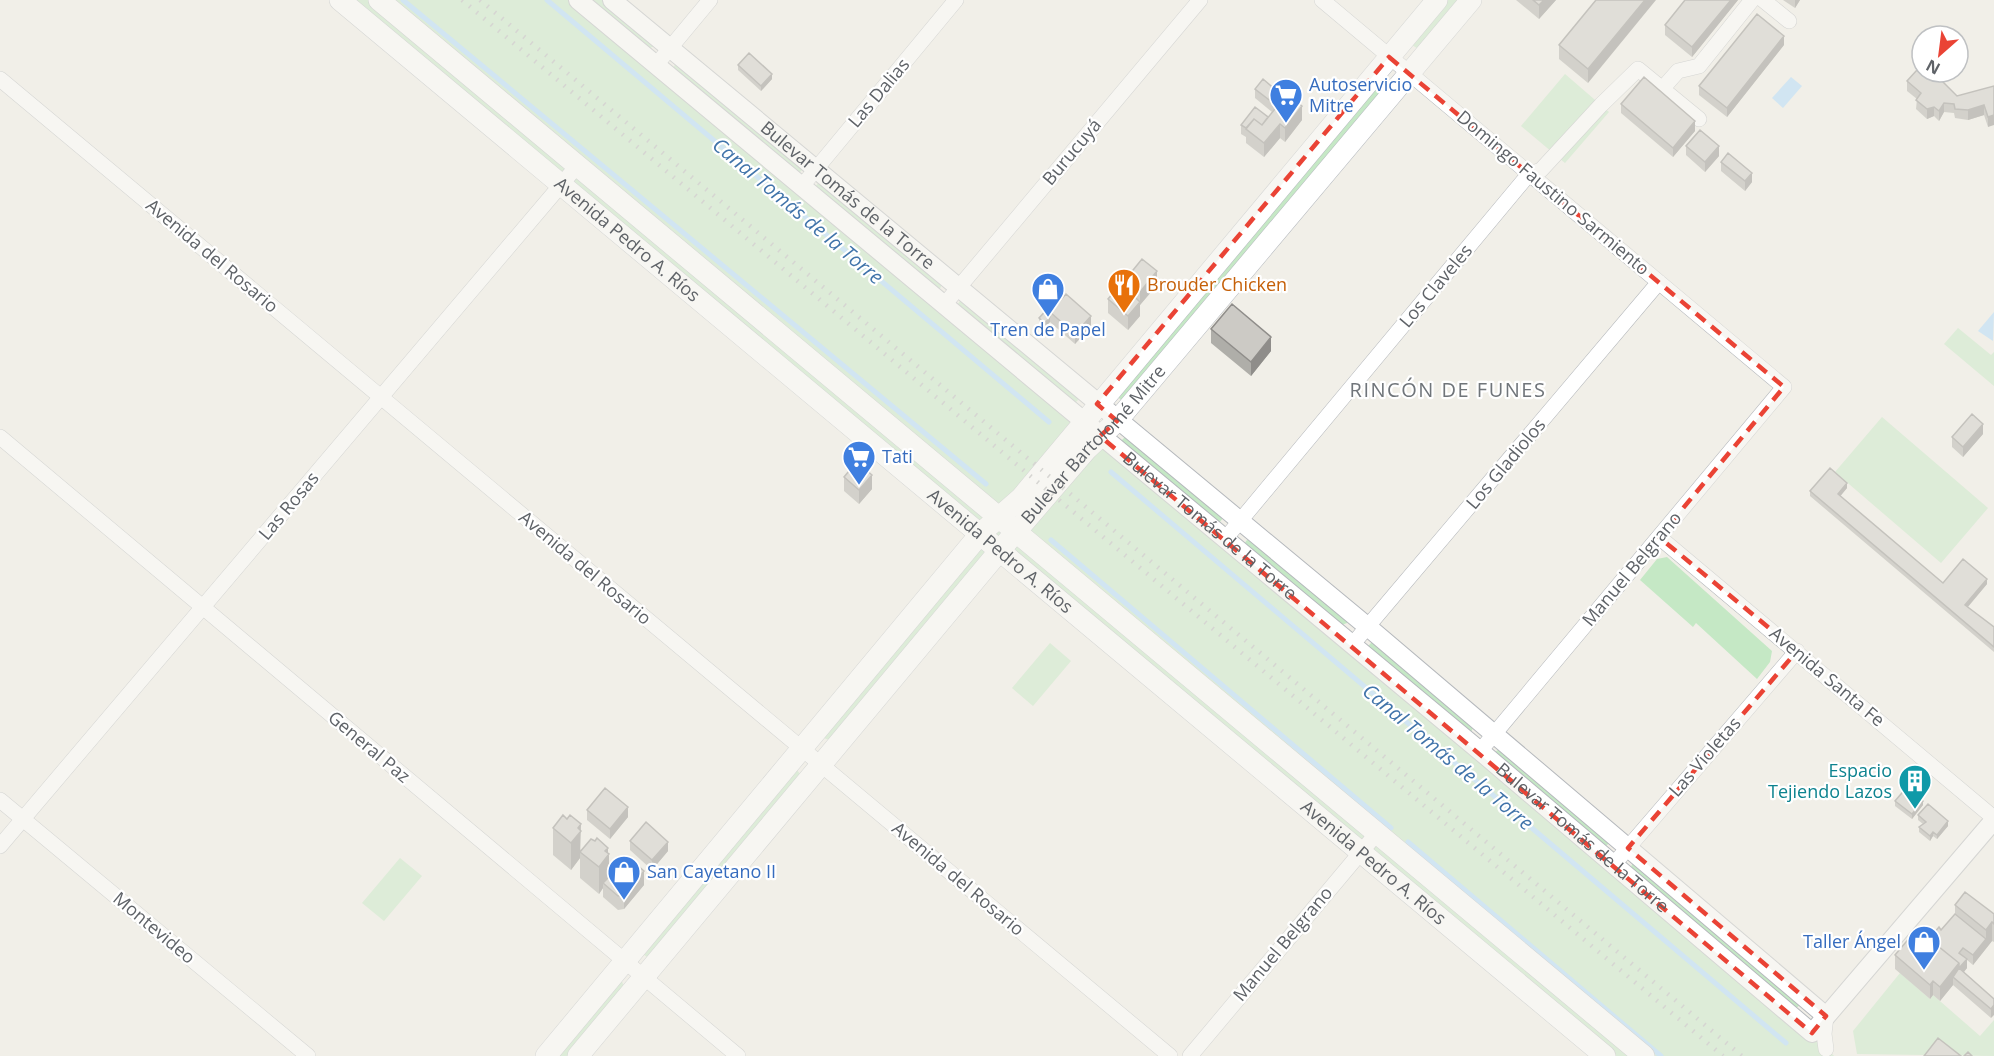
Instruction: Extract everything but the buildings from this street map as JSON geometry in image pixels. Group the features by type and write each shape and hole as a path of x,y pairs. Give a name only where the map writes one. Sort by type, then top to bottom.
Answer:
{"main road":[{"name":"Avenida Pedro A. Ríos","path":"340,0 1001,549 1605,1056"},
{"name":"Avenida Pedro A. Ríos","path":"380,0 1644,1056"},
{"name":"Bulevar Bartolomé Mitre","path":"546,1056 981,533 1021,498 1097,404 1437,0"},
{"name":"Bulevar Bartolomé Mitre","path":"578,1056 1001,549 1100,436 1117,421 1471,0"}],"street":[{"name":"Bulevar Tomás de la Torre","path":"578,0 1480,751 1812,1033"},
{"name":"Bulevar Tomás de la Torre","path":"612,0 1239,523 1368,627 1826,1016"},
{"path":"656,65 710,0"},
{"name":"Las Dalias","path":"802,186 956,0"},
{"name":"Burucuyá","path":"944,305 1200,0"},
{"name":"Domingo Faustino Sarmiento","path":"1322,0 1784,387"},
{"path":"1699,119 1663,88 1678,71 1699,66 1752,0"},
{"path":"1763,0 1789,21"},
{"name":"Los Claveles","path":"1226,539 1529,174 1541,170 1638,69 1663,88"},
{"name":"Avenida del Rosario","path":"0,79 1170,1056"},
{"name":"Las Rosas","path":"0,846 578,166"},
{"name":"Los Gladiolos","path":"1352,645 1659,282"},
{"name":"Manuel Belgrano","path":"1480,751 1784,387"},
{"name":"General Paz","path":"0,437 738,1056"},
{"name":"Avenida Santa Fe","path":"1659,537 1994,819"},
{"name":"Las Violetas","path":"1614,864 1797,651"},
{"name":"Montevideo","path":"0,800 308,1056"},
{"path":"1830,1052 1812,1033 1994,819"},
{"name":"Manuel Belgrano","path":"1190,1056 1377,833"},
{"path":"1826,1016 1824,1034 1830,1052"}],"highlighted area":[{"path":"1389,57 1784,387 1659,537 1797,651 1628,848 1826,1016 1812,1033 1100,436 1117,421 1097,404"}],"green space":[{"path":"340,0 578,0 1812,1033 1834,1056 1605,1056"},
{"path":"588,0 605,0 655,46 647,49"},
{"path":"1444,0 1466,0 1420,50 1412,45"},
{"path":"676,63 802,165 802,170 799,173 673,68"},
{"path":"1565,74 1609,112 1565,163 1521,126"},
{"path":"1384,79 1393,85 1121,400 1118,397"},
{"path":"819,182 941,282 941,287 938,290 815,187"},
{"path":"960,301 965,302 1077,396 1078,400 1074,404 957,305"},
{"path":"1958,328 1991,355 1994,352 1994,386 1944,344"},
{"path":"1882,417 1988,508 1941,563 1835,472"},
{"path":"1124,438 1130,438 1221,513 1223,518 1219,523 1120,442"},
{"path":"1247,540 1252,541 1347,618 1347,623 1339,626 1244,544"},
{"path":"983,549 986,552 829,740 824,738 974,551"},
{"path":"1667,557 1772,651 1770,662 1757,679 1696,623 1693,627 1640,580 1657,559"},
{"path":"1373,641 1474,726 1471,732 1367,647"},
{"path":"1050,643 1071,661 1033,706 1012,688"},
{"path":"1501,748 1610,842 1604,848 1495,752"},
{"path":"797,770 800,774 647,957 643,954"},
{"path":"400,858 422,876 384,921 362,903"},
{"path":"1636,863 1800,1005 1795,1009 1630,871 1632,864"},
{"path":"1900,973 1930,999 1933,995 1980,1036 1994,1020 1994,1056 1857,1054 1853,1031"},
{"path":"621,979 624,987 568,1056 551,1056"}],"water":[{"path":"1791,77 1802,86 1783,108 1772,98"},
{"path":"1994,312 1993,341 1978,331"}],"waterway":[{"path":"403,0 986,484"},
{"name":"Canal Tomás de la Torre","path":"547,0 1049,422"},
{"name":"Canal Tomás de la Torre","path":"1111,472 1786,1043"},
{"path":"1051,540 1391,828"},
{"path":"1408,842 1661,1056"}],"railway":[{"path":"462,0 1723,1056"},
{"path":"480,0 1742,1056"}],"place":[{"name":"Autoservicio Mitre","path":"1286,124"},
{"name":"Brouder Chicken","path":"1124,314"},
{"name":"Tren de Papel","path":"1048,318"},
{"name":"Tati","path":"859,486"},
{"name":"Espacio Tejiendo Lazos","path":"1915,810"},
{"name":"San Cayetano II","path":"624,901"},
{"name":"Taller Ángel","path":"1924,971"}],"district":[{"name":"RINCÓN DE FUNES","path":"1448,390"}]}
